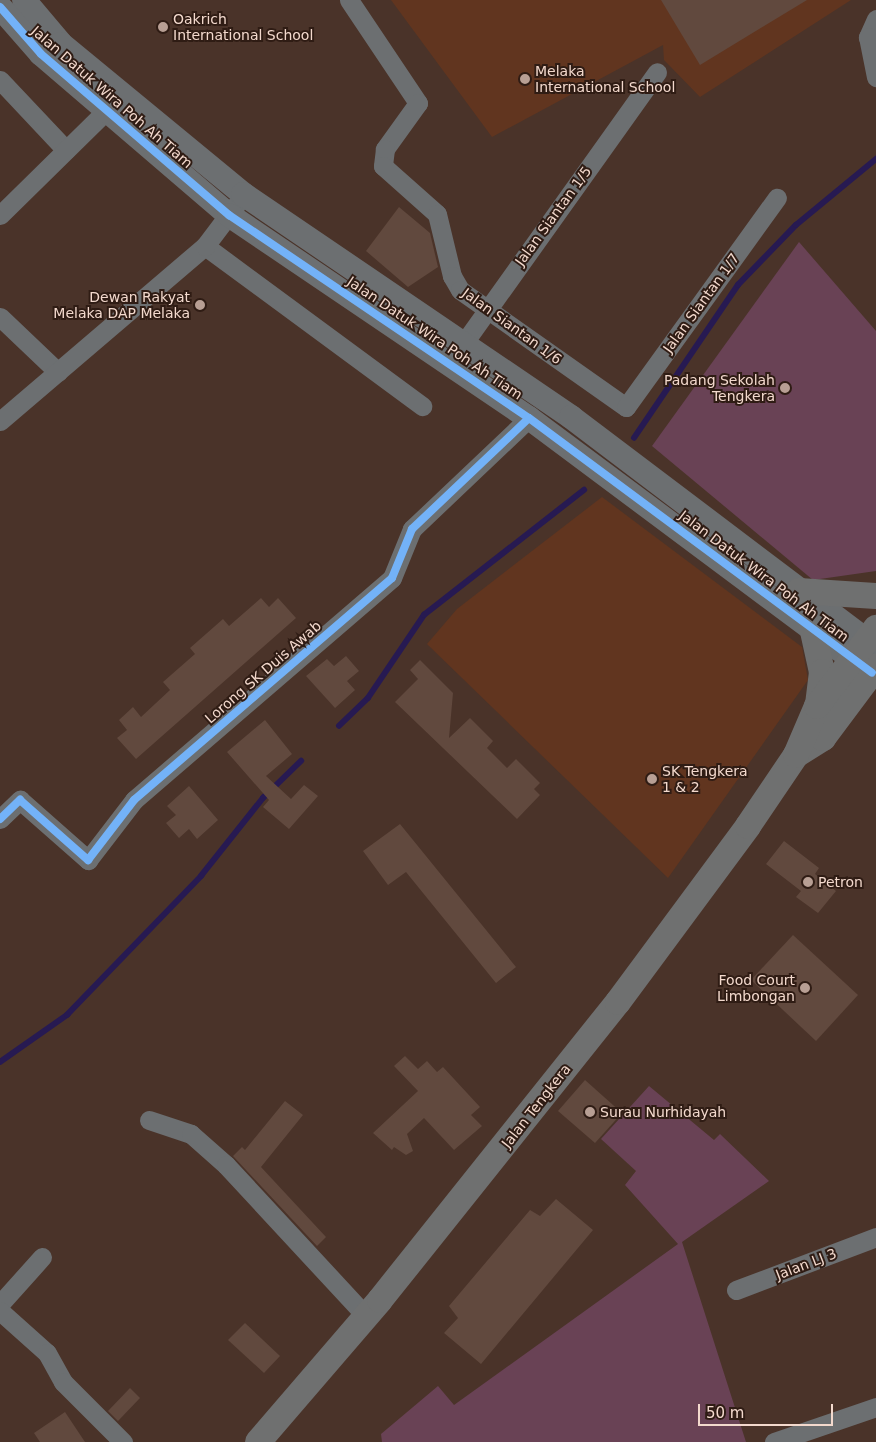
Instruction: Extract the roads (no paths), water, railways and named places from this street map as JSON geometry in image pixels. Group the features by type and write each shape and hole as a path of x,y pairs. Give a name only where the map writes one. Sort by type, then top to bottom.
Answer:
{"main road":[{"path":"799,591 876,596"},
{"path":"812,627 822,672 817,706"},
{"name":"Jalan Tengkera","path":"258,1442 366,1316 618,1002 796,755 817,706 870,653"},
{"name":"Jalan Tengkera","path":"796,755 823,738 870,653"}],"street":[{"name":"Jalan Datuk Wira Poh Ah Tiam","path":"24,0 61,44 243,194 571,417 799,591 870,653"},
{"name":"Jalan Siantan 1/6","path":"352,4 418,103 385,149 383,166 437,214 452,276 460,290 626,407"},
{"name":"Jalan Datuk Wira Poh Ah Tiam","path":"0,7 31,45 230,215 450,362 530,418 812,627 870,653"},
{"path":"876,19 868,37 876,77"},
{"name":"Jalan Siantan 1/5","path":"450,362 657,72"},
{"path":"0,80 66,150"},
{"path":"0,215 106,111"},
{"path":"0,421 205,246 230,215 243,194"},
{"name":"Jalan Siantan 1/7","path":"626,407 777,198"},
{"path":"205,246 422,406"},
{"path":"0,318 58,372"},
{"name":"Lorong SK Duis Awab","path":"0,819 20,800 88,860 134,800 392,578 412,529 530,418"},
{"path":"149,1120 191,1134 226,1166 366,1316"},
{"name":"Jalan LJ 3","path":"736,1290 876,1238"},
{"path":"0,1304 42,1257"},
{"path":"0,1311 47,1353 63,1382 122,1442"},
{"path":"774,1442 876,1407"}],"waterway":[{"path":"634,438 738,285 796,225 876,159"},
{"path":"339,726 368,698 424,615 584,490"},
{"path":"0,1062 67,1015 201,876 263,798 301,761"}],"place":[{"name":"Oakrich International School","path":"163,27"},
{"name":"Melaka International School","path":"525,79"},
{"name":"Dewan Rakyat Melaka DAP Melaka","path":"200,305"},
{"name":"Padang Sekolah Tengkera","path":"785,388"},
{"name":"SK Tengkera 1 & 2","path":"652,779"},
{"name":"Petron","path":"808,882"},
{"name":"Food Court Limbongan","path":"805,988"},
{"name":"Surau Nurhidayah","path":"590,1112"}]}
